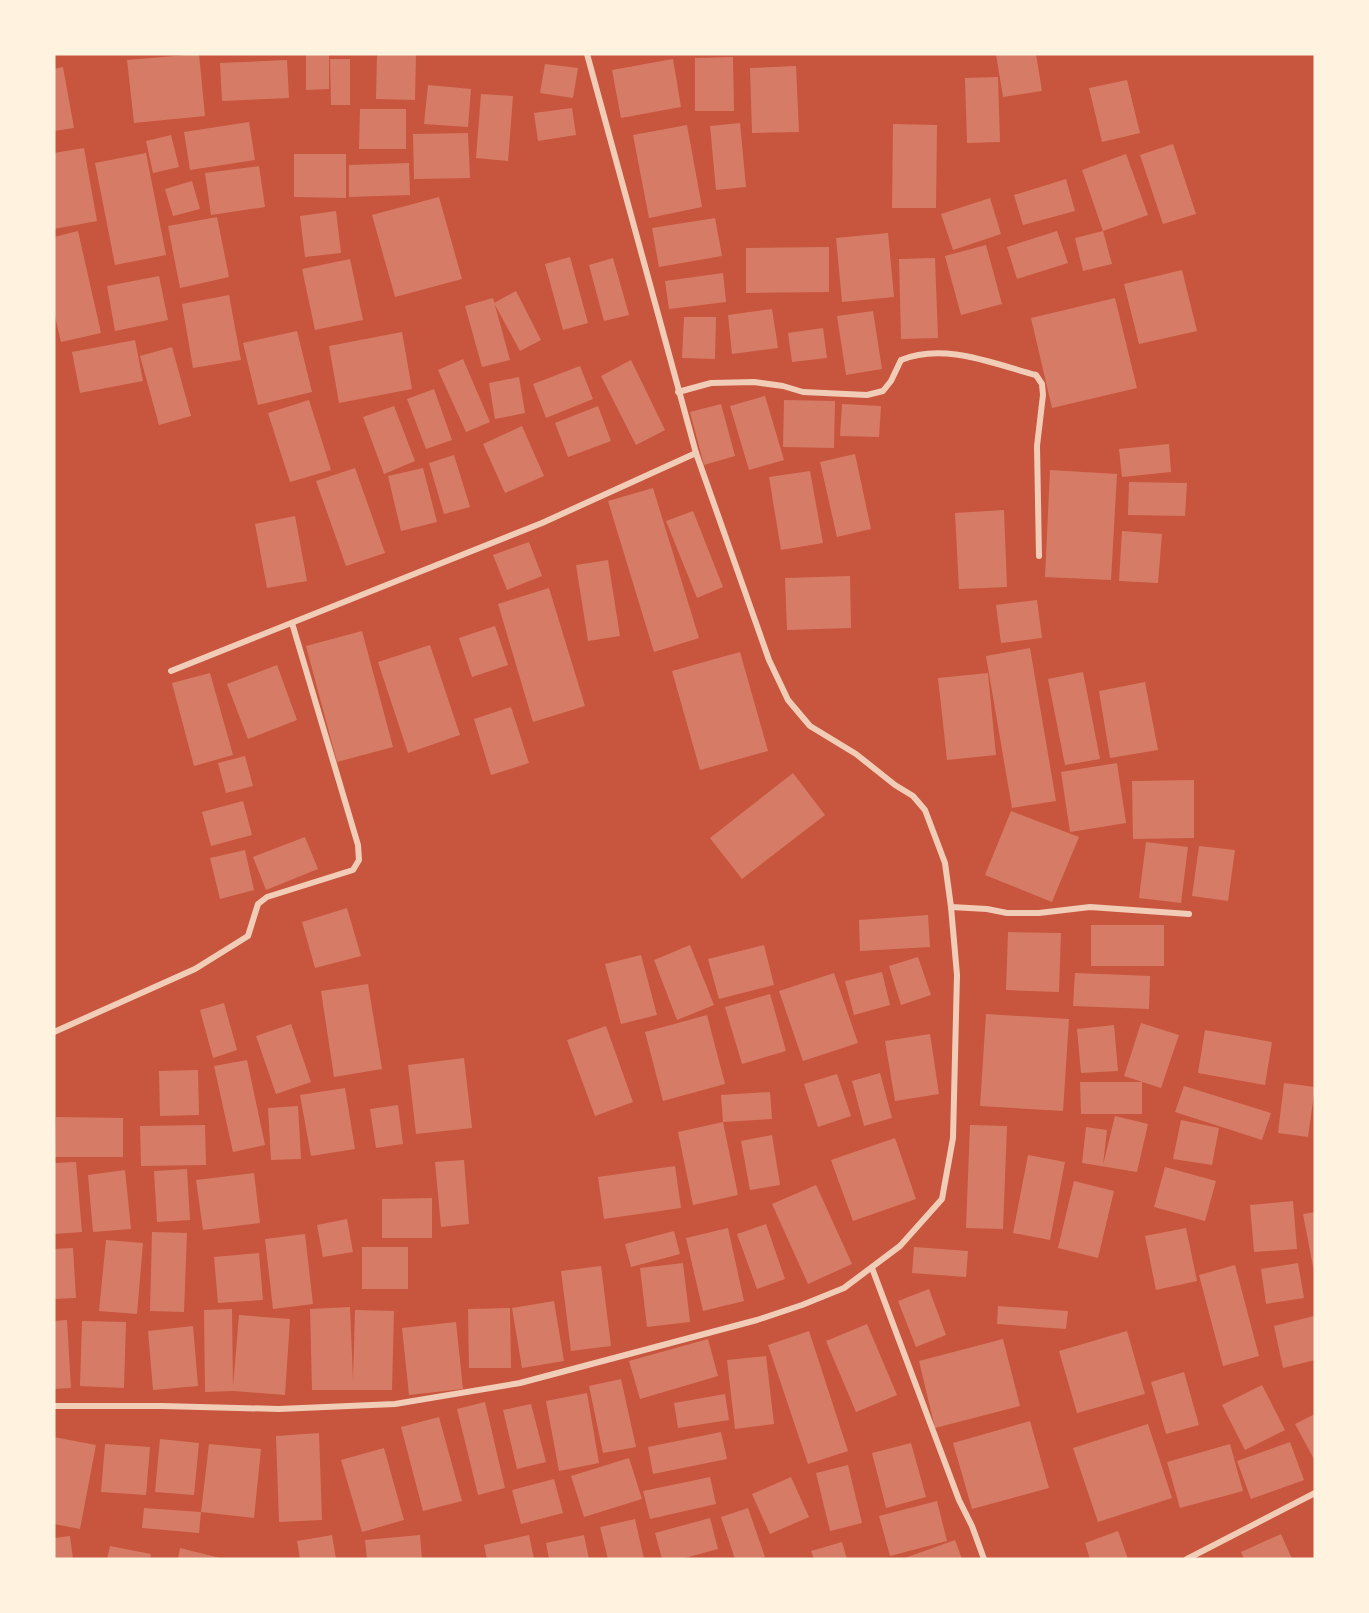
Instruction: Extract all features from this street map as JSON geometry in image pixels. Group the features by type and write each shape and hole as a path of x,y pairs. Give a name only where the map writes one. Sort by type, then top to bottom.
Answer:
{"street":[{"path":"54,1406 279,1409 395,1404 520,1383 757,1320 844,1288 900,1246 942,1199 954,1138 957,975 945,863 925,810 913,796 895,785 856,754 810,726 788,700 769,660 696,453 587,54"},
{"path":"678,392 711,383 754,382 783,386 803,393 867,395 883,391 891,381 901,360 915,354 943,352 1036,375 1042,384 1043,395 1037,446 1039,556"},
{"path":"171,671 542,523 696,453"},
{"path":"54,1032 195,969 248,936 258,903 267,897 353,870 359,860 358,846 292,623"},
{"path":"951,907 987,909 1007,913 1039,913 1090,907 1189,914"},
{"path":"872,1268 959,1500 972,1526 984,1559"},
{"path":"1187,1559 1315,1493"}],"building":[{"path":"199,54 205,116 134,123 127,60"},
{"path":"306,54 329,54 329,89 306,90"},
{"path":"377,54 416,54 415,100 376,99"},
{"path":"996,54 1036,54 1042,91 1003,97"},
{"path":"733,57 734,111 695,111 695,58"},
{"path":"330,59 350,59 350,105 331,105"},
{"path":"673,59 681,107 621,118 612,70"},
{"path":"287,60 289,98 222,101 220,63"},
{"path":"545,64 578,68 573,98 540,93"},
{"path":"796,66 799,132 752,133 750,68"},
{"path":"63,67 74,128 54,131 54,69"},
{"path":"998,77 1000,142 967,143 965,78"},
{"path":"1127,80 1140,133 1102,142 1089,88"},
{"path":"428,85 471,89 468,127 424,124"},
{"path":"481,94 513,96 508,161 476,158"},
{"path":"572,108 576,135 538,141 534,113"},
{"path":"360,109 406,109 406,149 359,149"},
{"path":"249,122 255,160 190,170 184,132"},
{"path":"740,123 746,187 716,190 710,126"},
{"path":"893,124 937,125 936,208 892,208"},
{"path":"687,125 702,207 649,218 633,135"},
{"path":"468,133 470,178 414,179 413,134"},
{"path":"171,135 179,167 153,173 146,141"},
{"path":"1173,144 1196,214 1163,224 1140,155"},
{"path":"84,148 97,221 54,229 54,153"},
{"path":"146,153 166,255 115,265 95,163"},
{"path":"294,154 346,154 346,198 294,197"},
{"path":"1126,154 1148,215 1103,231 1082,170"},
{"path":"409,163 410,195 349,197 349,165"},
{"path":"259,166 265,207 211,215 205,173"},
{"path":"1066,179 1075,211 1023,225 1014,195"},
{"path":"192,181 200,209 173,216 165,189"},
{"path":"439,197 462,279 395,297 372,215"},
{"path":"990,198 1001,234 953,250 941,214"},
{"path":"336,211 341,253 305,257 300,216"},
{"path":"217,217 229,277 180,288 168,226"},
{"path":"715,218 722,256 659,267 652,228"},
{"path":"78,231 101,333 61,342 54,312 54,237"},
{"path":"1057,231 1068,263 1017,279 1007,247"},
{"path":"1103,231 1112,264 1083,271 1075,238"},
{"path":"888,233 894,297 842,302 836,238"},
{"path":"986,245 1002,304 961,315 945,256"},
{"path":"829,247 829,292 746,293 746,248"},
{"path":"570,257 588,323 563,330 545,264"},
{"path":"613,258 629,315 604,321 589,265"},
{"path":"935,258 938,338 901,339 899,259"},
{"path":"350,259 363,320 315,330 302,269"},
{"path":"1182,270 1197,331 1139,344 1124,284"},
{"path":"723,273 726,302 669,309 665,281"},
{"path":"159,276 168,320 115,331 107,286"},
{"path":"516,291 541,340 520,351 494,303"},
{"path":"229,295 241,360 193,368 182,304"},
{"path":"493,298 510,360 482,367 465,306"},
{"path":"1115,298 1137,388 1052,408 1031,318"},
{"path":"772,309 778,348 732,354 728,315"},
{"path":"873,311 882,369 846,375 837,316"},
{"path":"684,317 716,317 715,359 682,358"},
{"path":"823,328 827,358 792,362 788,333"},
{"path":"297,331 312,392 258,405 243,343"},
{"path":"402,332 412,389 339,403 329,346"},
{"path":"135,340 143,381 80,393 72,352"},
{"path":"172,347 191,416 159,425 140,356"},
{"path":"463,359 490,422 466,432 438,370"},
{"path":"631,360 665,430 636,445 601,376"},
{"path":"580,366 593,399 546,418 533,384"},
{"path":"519,377 525,413 495,419 489,383"},
{"path":"434,389 452,440 426,449 407,399"},
{"path":"765,396 784,460 749,470 730,406"},
{"path":"309,400 331,470 290,482 268,413"},
{"path":"784,400 835,401 834,448 783,447"},
{"path":"721,404 735,456 704,465 690,412"},
{"path":"842,404 881,406 879,437 840,436"},
{"path":"394,406 415,461 384,474 363,417"},
{"path":"598,406 611,441 568,457 555,423"},
{"path":"522,426 544,476 505,493 483,444"},
{"path":"1169,444 1171,472 1122,477 1119,449"},
{"path":"855,454 871,529 837,537 820,462"},
{"path":"454,455 470,507 444,514 429,463"},
{"path":"355,468 385,553 346,566 316,481"},
{"path":"423,468 437,522 401,531 388,476"},
{"path":"1050,470 1117,474 1111,580 1045,577"},
{"path":"810,471 823,543 781,550 769,477"},
{"path":"1129,482 1187,483 1185,516 1128,515"},
{"path":"653,488 699,638 654,652 608,501"},
{"path":"1004,510 1007,587 959,589 955,513"},
{"path":"693,511 723,587 697,598 666,521"},
{"path":"295,516 307,581 267,588 255,524"},
{"path":"1122,531 1162,534 1158,583 1119,581"},
{"path":"529,542 542,576 507,590 493,555"},
{"path":"608,560 620,636 588,641 576,565"},
{"path":"850,576 851,628 787,630 785,578"},
{"path":"549,588 585,706 533,722 498,604"},
{"path":"1037,600 1042,638 1001,643 996,605"},
{"path":"495,626 508,665 472,677 459,638"},
{"path":"362,631 393,747 337,762 306,646"},
{"path":"430,645 460,735 408,753 378,662"},
{"path":"1030,648 1056,801 1012,808 986,656"},
{"path":"740,652 768,751 700,770 672,671"},
{"path":"277,665 297,720 248,739 227,684"},
{"path":"1083,672 1100,759 1065,765 1048,679"},
{"path":"210,673 233,755 194,766 172,683"},
{"path":"988,673 996,755 947,760 938,678"},
{"path":"1145,682 1158,750 1110,758 1099,691"},
{"path":"511,707 529,763 491,775 474,719"},
{"path":"245,756 253,786 226,793 218,763"},
{"path":"1117,763 1126,823 1070,832 1061,772"},
{"path":"793,773 825,815 742,879 710,838"},
{"path":"1194,780 1194,838 1133,839 1132,781"},
{"path":"243,801 252,835 211,846 202,812"},
{"path":"1011,811 1079,837 1052,902 985,875"},
{"path":"305,837 318,869 266,890 253,857"},
{"path":"1146,842 1188,847 1181,903 1139,898"},
{"path":"1199,846 1235,850 1228,901 1192,896"},
{"path":"245,850 254,890 220,899 210,858"},
{"path":"347,908 361,956 315,968 302,922"},
{"path":"928,915 930,947 860,951 859,920"},
{"path":"1091,925 1164,925 1164,966 1091,966"},
{"path":"1008,932 1061,933 1059,992 1006,990"},
{"path":"690,945 714,1005 677,1020 654,960"},
{"path":"764,945 774,985 719,999 708,959"},
{"path":"641,955 657,1015 621,1024 605,964"},
{"path":"918,957 931,995 901,1005 889,966"},
{"path":"882,972 890,1005 854,1015 845,981"},
{"path":"834,973 858,1043 803,1061 779,991"},
{"path":"1075,973 1150,976 1149,1009 1073,1006"},
{"path":"368,984 382,1069 334,1077 321,991"},
{"path":"770,994 786,1051 742,1064 725,1007"},
{"path":"224,1003 237,1050 213,1058 200,1010"},
{"path":"986,1014 1069,1019 1063,1111 980,1106"},
{"path":"707,1015 725,1084 663,1101 645,1032"},
{"path":"1141,1023 1179,1035 1161,1088 1124,1076"},
{"path":"291,1024 311,1082 276,1094 256,1036"},
{"path":"1114,1025 1118,1071 1081,1073 1077,1029"},
{"path":"606,1026 633,1102 595,1116 567,1040"},
{"path":"1205,1030 1272,1042 1265,1085 1198,1073"},
{"path":"930,1034 939,1094 895,1101 885,1041"},
{"path":"464,1058 472,1128 416,1134 408,1065"},
{"path":"247,1060 265,1145 233,1152 214,1066"},
{"path":"198,1070 199,1115 160,1116 159,1071"},
{"path":"880,1073 892,1118 864,1126 852,1081"},
{"path":"837,1074 851,1116 818,1127 804,1084"},
{"path":"1080,1082 1142,1082 1142,1114 1081,1114"},
{"path":"1284,1083 1315,1087 1308,1137 1278,1133"},
{"path":"1184,1086 1271,1113 1262,1140 1175,1112"},
{"path":"345,1088 355,1149 311,1156 300,1095"},
{"path":"770,1092 772,1119 723,1122 721,1095"},
{"path":"398,1105 403,1144 376,1148 370,1109"},
{"path":"298,1106 301,1159 271,1160 268,1108"},
{"path":"1115,1116 1148,1124 1137,1172 1082,1163 1086,1127 1107,1130 1103,1165"},
{"path":"56,1117 123,1118 123,1157 55,1157"},
{"path":"1181,1120 1219,1128 1212,1165 1173,1159"},
{"path":"723,1122 738,1195 693,1205 678,1132"},
{"path":"205,1125 206,1165 141,1166 140,1126"},
{"path":"970,1125 1007,1126 1003,1229 966,1228"},
{"path":"772,1135 780,1185 750,1190 741,1141"},
{"path":"895,1138 916,1199 853,1221 831,1160"},
{"path":"1028,1155 1065,1162 1050,1240 1013,1233"},
{"path":"464,1160 469,1224 441,1227 435,1162"},
{"path":"76,1162 82,1232 54,1234 54,1163"},
{"path":"675,1166 681,1208 604,1219 598,1177"},
{"path":"1165,1167 1216,1181 1205,1221 1154,1207"},
{"path":"187,1169 190,1220 157,1222 154,1171"},
{"path":"125,1170 131,1229 93,1232 88,1175"},
{"path":"254,1173 260,1223 203,1230 196,1180"},
{"path":"1074,1181 1114,1191 1098,1258 1058,1248"},
{"path":"816,1185 852,1264 808,1284 772,1204"},
{"path":"432,1198 432,1238 382,1238 382,1199"},
{"path":"1293,1201 1297,1249 1254,1252 1250,1205"},
{"path":"1315,1212 1315,1272 1314,1272 1303,1214"},
{"path":"347,1219 353,1252 323,1257 317,1225"},
{"path":"766,1224 785,1279 757,1289 737,1234"},
{"path":"728,1228 744,1301 703,1311 686,1238"},
{"path":"1186,1228 1197,1281 1156,1290 1145,1236"},
{"path":"674,1231 680,1254 631,1267 625,1244"},
{"path":"152,1232 187,1233 184,1312 150,1311"},
{"path":"305,1234 313,1304 273,1309 265,1239"},
{"path":"106,1240 143,1243 137,1314 99,1311"},
{"path":"362,1247 408,1247 408,1289 362,1289"},
{"path":"914,1247 968,1251 966,1277 912,1273"},
{"path":"73,1248 76,1298 54,1299 54,1249"},
{"path":"259,1253 263,1300 218,1303 214,1257"},
{"path":"683,1263 690,1322 647,1327 640,1268"},
{"path":"1298,1263 1304,1298 1266,1304 1261,1269"},
{"path":"1235,1265 1259,1356 1223,1366 1199,1275"},
{"path":"601,1266 611,1346 571,1351 561,1271"},
{"path":"929,1289 946,1335 916,1347 898,1301"},
{"path":"554,1301 564,1361 522,1368 512,1308"},
{"path":"998,1306 1068,1311 1066,1329 997,1324"},
{"path":"350,1307 353,1380 355,1310 394,1311 392,1390 312,1390 310,1309"},
{"path":"510,1308 511,1368 469,1368 468,1309"},
{"path":"232,1309 233,1387 239,1315 290,1319 285,1395 233,1391 205,1392 204,1310"},
{"path":"1314,1316 1315,1360 1283,1368 1274,1326"},
{"path":"67,1320 71,1388 54,1389 54,1321"},
{"path":"82,1321 126,1322 124,1388 80,1386"},
{"path":"456,1322 463,1389 409,1395 402,1328"},
{"path":"867,1324 897,1395 856,1412 826,1341"},
{"path":"193,1326 198,1386 153,1390 148,1331"},
{"path":"809,1331 848,1451 808,1464 768,1345"},
{"path":"1127,1331 1145,1394 1077,1413 1059,1351"},
{"path":"708,1339 718,1376 640,1399 629,1361"},
{"path":"1003,1339 1020,1406 935,1428 919,1361"},
{"path":"766,1356 774,1424 735,1429 727,1360"},
{"path":"1184,1372 1199,1425 1166,1434 1151,1382"},
{"path":"621,1379 636,1447 603,1453 589,1386"},
{"path":"1262,1385 1285,1430 1245,1450 1222,1405"},
{"path":"587,1393 599,1463 559,1471 546,1401"},
{"path":"725,1394 729,1420 678,1428 674,1403"},
{"path":"485,1402 505,1488 478,1495 457,1409"},
{"path":"531,1404 546,1462 517,1469 503,1410"},
{"path":"1315,1414 1315,1461 1295,1424"},
{"path":"439,1417 462,1501 423,1511 401,1427"},
{"path":"1030,1421 1049,1488 972,1509 953,1443"},
{"path":"1148,1424 1172,1498 1098,1522 1073,1448"},
{"path":"721,1432 727,1459 653,1474 648,1447"},
{"path":"319,1433 322,1520 279,1522 276,1436"},
{"path":"54,1437 96,1445 80,1529 54,1524"},
{"path":"160,1439 199,1443 194,1495 155,1492"},
{"path":"1290,1442 1304,1480 1251,1499 1237,1461"},
{"path":"911,1443 926,1497 886,1508 872,1453"},
{"path":"105,1444 150,1447 146,1495 101,1492"},
{"path":"209,1444 261,1449 254,1518 201,1512"},
{"path":"1230,1444 1243,1491 1180,1508 1167,1462"},
{"path":"384,1448 404,1520 362,1532 341,1460"},
{"path":"629,1458 642,1499 584,1517 571,1476"},
{"path":"848,1465 862,1523 830,1531 816,1473"},
{"path":"710,1477 716,1504 650,1519 643,1491"},
{"path":"791,1477 809,1517 770,1534 752,1494"},
{"path":"554,1479 563,1513 521,1524 512,1490"},
{"path":"937,1501 947,1541 890,1556 879,1516"},
{"path":"144,1508 201,1512 199,1533 142,1528"},
{"path":"748,1508 765,1557 735,1559 721,1517"},
{"path":"710,1518 718,1549 681,1559 662,1559 655,1533"},
{"path":"635,1519 644,1559 608,1559 600,1527"},
{"path":"1118,1531 1128,1559 1090,1559 1085,1543"},
{"path":"1281,1534 1292,1559 1244,1559 1241,1552"},
{"path":"332,1535 336,1559 300,1559 297,1541"},
{"path":"420,1535 422,1559 367,1559 365,1540"},
{"path":"529,1535 534,1559 487,1559 484,1545"},
{"path":"584,1535 589,1559 549,1559 546,1543"},
{"path":"70,1536 73,1559 54,1559 54,1538"},
{"path":"955,1540 962,1559 902,1559"},
{"path":"842,1542 847,1559 814,1559 811,1551"},
{"path":"110,1546 151,1554 150,1559 107,1559"},
{"path":"180,1548 220,1558 220,1559 178,1559"}]}
